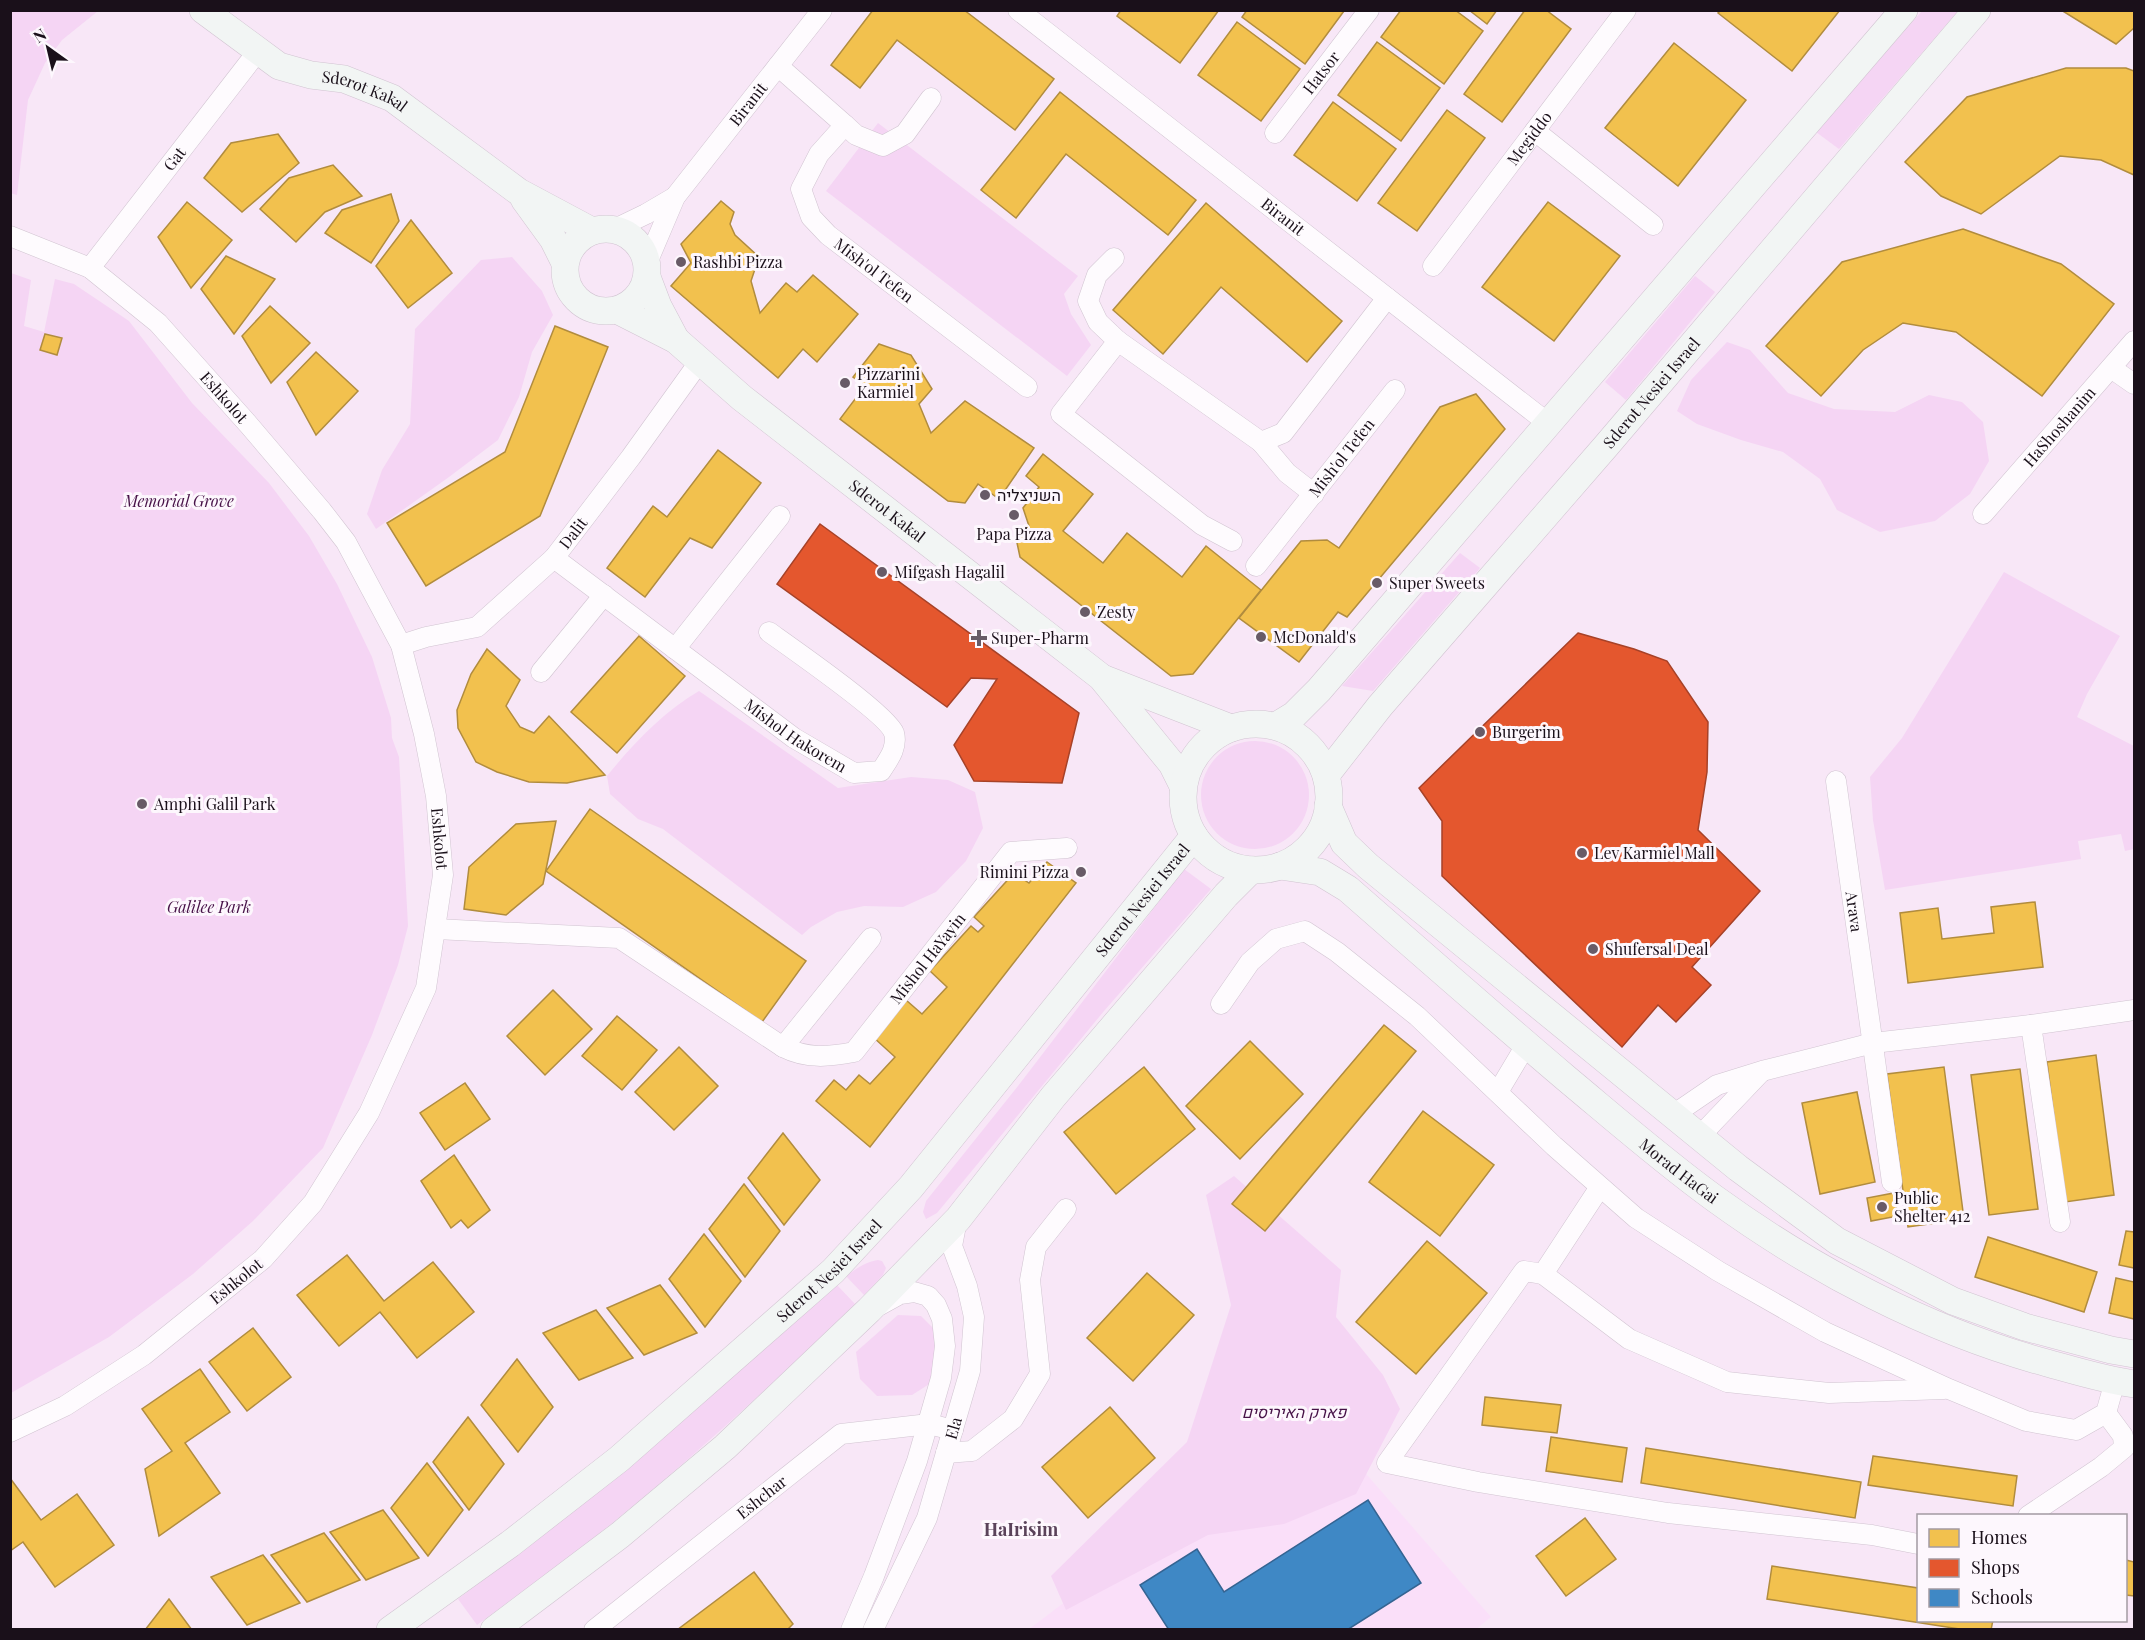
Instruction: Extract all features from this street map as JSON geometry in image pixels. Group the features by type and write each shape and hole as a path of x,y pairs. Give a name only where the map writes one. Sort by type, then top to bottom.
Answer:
{"main road":[{"name":"Sderot Kakal","path":"203,10 279,66 311,75 344,79 392,98 519,192"},
{"path":"1275,726 1294,715 1319,690 1904,10"},
{"name":"Sderot Nesiei Israel","path":"1326,775 1380,706 1606,446 1977,10"},
{"path":"519,192 603,230 634,239 641,248 658,306 676,340"},
{"path":"519,192 553,239 565,263"},
{"path":"603,230 578,240 569,250 565,263 565,276 568,288 575,299 597,311 617,310 639,296 647,270"},
{"path":"617,310 676,340"},
{"name":"Sderot Kakal","path":"676,340 742,398 1101,677"},
{"path":"1101,677 1231,728"},
{"path":"1101,677 1172,764 1183,786"},
{"path":"1253,724 1275,726 1292,733 1307,744 1318,758 1326,775 1329,790 1328,807 1317,836 1307,849 1280,866 1251,870 1234,867 1218,860 1194,837 1185,813 1183,786 1196,755 1212,739 1231,728 1253,724"},
{"path":"1328,807 1344,843 1368,866 1699,1137 1837,1241 1953,1301 2025,1327 2123,1352 2125,1382"},
{"name":"Sderot Nesiei Israel","path":"390,1629 510,1544 619,1459 833,1271 911,1187 1194,837"},
{"name":"Morad HaGai","path":"1280,866 1320,872 1348,889 1526,1045 1653,1152 1715,1199 1820,1268 1863,1291 1941,1327 2013,1354 2125,1382"},
{"path":"494,1629 620,1534 725,1447 869,1310 958,1219 1053,1097 1226,895 1251,870"},
{"path":"1653,1152 1673,1115"},
{"path":"1653,1152 1699,1137"}],"street":[{"name":"Biranit","path":"647,270 675,197 822,10"},
{"name":"Biranit","path":"1018,10 1549,424"},
{"name":"Hatsor","path":"1275,133 1369,10"},
{"name":"Megiddo","path":"1433,266 1626,10"},
{"name":"Gat","path":"90,268 258,51"},
{"path":"778,66 856,135 883,146 905,135 931,98"},
{"name":"Mish'ol Tefen","path":"845,125 819,154 801,189 811,217 828,236 1027,387"},
{"path":"1535,131 1653,225"},
{"name":"Biranit","path":"603,230 646,214 675,197"},
{"name":"Eshkolot","path":"10,236 90,268 158,323 322,511 346,542 400,645 424,734 436,796 443,875 426,988 369,1113 314,1203 264,1260 144,1354 65,1406 10,1432"},
{"name":"Mish'ol Tefen","path":"1114,258 1096,275 1088,301 1098,322 1119,341 1261,442 1287,473 1314,494 1395,390"},
{"path":"1261,442 1283,433 1387,298"},
{"path":"1119,341 1061,414 1202,525 1232,541"},
{"name":"HaShoshanim","path":"1983,514 2134,341"},
{"name":"Dalit","path":"400,645 426,637 477,627 554,558 631,458 700,361"},
{"path":"2111,368 2134,384"},
{"path":"1256,566 1314,494"},
{"path":"675,649 780,516"},
{"name":"Mishol Hakorem","path":"554,558 794,738 854,772 881,771 894,750 894,733 879,714 769,632"},
{"path":"541,672 604,595"},
{"name":"Arava","path":"1836,781 1892,1182"},
{"name":"Mishol HaYayin","path":"436,929 619,938 796,1054 814,1057 854,1052 1011,852 1067,848"},
{"path":"1221,1004 1250,962 1276,939 1305,931 1337,952 1418,1016 1554,1146 1636,1218 1718,1271 1825,1332 1949,1389 2026,1421 2076,1430 2106,1413 2125,1382"},
{"path":"783,1047 871,938"},
{"path":"1673,1115 1717,1085 1762,1071 1873,1043 2031,1025 2134,1010"},
{"path":"2031,1025 2060,1222"},
{"path":"1498,1092 1526,1045"},
{"path":"1699,1137 1762,1071"},
{"path":"1543,1274 1600,1186"},
{"path":"946,1453 972,1451 1013,1419 1040,1374 1030,1280 1036,1247 1066,1209"},
{"name":"Ela","path":"873,1629 927,1518 970,1371 974,1317 967,1286 952,1246 958,1219"},
{"path":"1917,1544 1872,1535 1668,1513 1478,1482 1387,1463 1524,1271 1543,1274 1629,1339 1727,1382 1829,1393 1949,1389"},
{"name":"Ela","path":"851,1629 874,1576 929,1424 945,1346 942,1319 936,1305 928,1296 914,1292 900,1294 869,1310"},
{"path":"2030,1514 2101,1467 2124,1448 2122,1436 2106,1413"},
{"name":"Eshchar","path":"594,1629 841,1434 929,1424 953,1430"}],"shaded area":[{"path":"1361,1468 1491,1617 1475,1630 1028,1630 1217,1486"}],"green space":[{"path":"10,11 98,11 62,40 45,63 28,100 17,195 10,193"},
{"path":"1922,11 1958,11 1839,149 1816,132"},
{"path":"878,123 1078,276 1064,294 1071,314 1091,345 1067,376 826,191"},
{"path":"512,257 542,291 553,315 532,352 519,397 498,440 376,529 367,514 382,470 410,424 415,329 481,260"},
{"name":"Galilee Park","path":"11,273 31,280 24,326 44,332 55,279 74,284 129,321 192,403 269,483 309,536 337,584 372,657 391,718 392,738 399,757 408,926 398,965 372,1035 323,1148 253,1221 193,1274 109,1337 11,1393"},
{"path":"1695,276 1715,292 1626,400 1605,382"},
{"path":"1727,342 1750,350 1788,393 1834,409 1895,412 1929,395 1962,402 1983,422 1989,461 1970,494 1935,521 1880,532 1837,510 1820,479 1783,452 1697,424 1677,411 1691,380"},
{"path":"1460,553 1480,568 1373,691 1342,686"},
{"path":"2004,572 2120,636 2087,694 2077,717 2134,746 2134,849 2125,851 2121,834 2078,841 2081,859 1885,890 1873,820 1870,777 1902,738"},
{"path":"699,691 838,788 911,777 948,780 975,792 983,828 966,861 936,892 903,907 864,906 837,912 802,935 663,829 638,819 610,794 607,776 617,764 661,719"},
{"path":"1255,741 1276,745 1293,757 1305,774 1309,795 1305,816 1293,833 1276,845 1255,849 1234,845 1217,833 1205,816 1201,795 1205,774 1217,757 1234,745"},
{"path":"1184,869 1211,889 1104,1011 937,1213 926,1219 923,1212 926,1201 1018,1086"},
{"name":"פארק האיריסים","path":"1234,1176 1341,1270 1336,1317 1383,1375 1400,1409 1356,1494 1284,1524 1208,1535 1066,1610 1051,1576 1187,1442 1231,1305 1206,1195"},
{"path":"882,1261 886,1268 883,1275 864,1295 846,1276 865,1264"},
{"path":"837,1285 855,1304 788,1369 684,1463 612,1523 477,1625 458,1599 555,1526 664,1437"},
{"path":"898,1315 921,1316 937,1332 934,1381 912,1395 877,1396 860,1379 856,1352"}],"building: Homes":[{"path":"873,10 964,10 1054,79 1015,130 897,40 860,88 831,65"},
{"path":"1121,10 1219,10 1180,63 1117,16"},
{"path":"1247,10 1344,11 1305,64 1242,17"},
{"path":"1401,10 1455,10 1483,31 1444,84 1381,37"},
{"path":"1469,10 1497,10 1487,24"},
{"path":"1525,10 1546,10 1571,29 1502,122 1464,94"},
{"path":"1721,10 1840,10 1792,71 1718,13"},
{"path":"2061,10 2134,10 2134,28 2116,44"},
{"path":"1237,22 1300,69 1261,121 1198,75"},
{"path":"1377,42 1440,88 1401,141 1338,95"},
{"path":"1674,43 1746,100 1678,186 1605,128"},
{"path":"2066,68 2126,68 2134,71 2134,175 2101,160 2060,156 1981,214 1941,196 1905,162 1967,97"},
{"path":"1060,92 1196,200 1168,235 1066,154 1016,218 981,190"},
{"path":"1333,102 1396,149 1357,201 1294,155"},
{"path":"1447,110 1485,138 1417,231 1378,203"},
{"path":"278,134 299,163 242,212 204,178 231,143"},
{"path":"333,165 362,196 325,212 296,242 260,209 289,178"},
{"path":"391,194 399,221 371,263 325,233 342,210"},
{"path":"721,201 734,212 730,224 735,235 759,257 751,281 760,313 786,283 797,292 813,275 858,314 817,362 803,349 778,378 671,286 691,263 681,244"},
{"path":"187,202 232,240 191,288 158,237"},
{"path":"1548,202 1620,256 1554,341 1482,287"},
{"path":"1206,203 1342,321 1307,362 1221,287 1163,354 1113,310"},
{"path":"411,220 452,273 408,308 376,266"},
{"path":"1963,229 2061,264 2114,304 2042,396 1956,332 1903,323 1863,350 1821,396 1766,346 1842,262"},
{"path":"226,256 275,279 234,334 201,289"},
{"path":"270,306 310,343 271,383 242,336"},
{"path":"555,326 608,347 540,516 426,586 387,523 505,452"},
{"path":"45,334 62,338 57,355 40,350"},
{"path":"879,344 911,355 932,389 919,404 931,433 965,401 1034,448 999,499 978,484 965,503 948,501 840,419 865,386 853,377"},
{"path":"316,352 358,391 316,435 287,382"},
{"path":"1476,394 1505,429 1347,617 1338,612 1299,662 1239,618 1301,541 1327,540 1339,548 1440,407"},
{"path":"718,450 761,483 712,548 690,538 645,597 607,568 653,506 667,517"},
{"path":"1043,454 1093,494 1063,531 1103,563 1127,533 1182,577 1206,546 1261,590 1193,674 1171,676 1020,557 1016,538 1029,526 1023,508 1039,487 1026,476"},
{"path":"639,636 685,676 617,753 571,712"},
{"path":"487,649 520,680 506,706 520,727 534,733 549,716 605,775 567,783 529,782 497,772 476,762 458,728 457,710 471,674"},
{"path":"590,809 806,961 762,1022 546,871"},
{"path":"556,821 543,884 506,915 464,909 469,867 516,824"},
{"path":"1047,862 1076,883 870,1147 816,1101 834,1080 846,1090 859,1075 870,1084 895,1057 873,1037 906,1000 922,1014 947,987 930,971 971,926 978,932 984,926 974,917 1014,873 1029,883"},
{"path":"2035,902 2043,967 1908,983 1900,913 1938,908 1942,939 1994,933 1991,907"},
{"path":"553,990 592,1029 545,1075 507,1036"},
{"path":"617,1016 657,1050 622,1090 582,1056"},
{"path":"1384,1025 1416,1051 1265,1231 1232,1204"},
{"path":"1250,1041 1303,1094 1240,1159 1186,1106"},
{"path":"679,1047 718,1086 674,1130 635,1092"},
{"path":"2096,1055 2114,1195 2065,1202 2047,1062"},
{"path":"1144,1067 1195,1129 1116,1194 1064,1132"},
{"path":"1944,1067 1964,1219 1908,1227 1887,1074"},
{"path":"2020,1069 2038,1209 1989,1215 1971,1075"},
{"path":"465,1083 490,1119 445,1150 420,1113"},
{"path":"1857,1092 1875,1182 1820,1194 1802,1103"},
{"path":"1423,1111 1494,1165 1440,1236 1369,1182"},
{"path":"783,1133 820,1180 784,1225 748,1178"},
{"path":"454,1155 490,1210 468,1228 461,1220 451,1228 421,1181"},
{"path":"744,1184 780,1231 745,1277 709,1229"},
{"name":"Public Shelter 412","path":"1894,1193 1898,1216 1871,1221 1867,1198"},
{"path":"2126,1231 2134,1232 2134,1268 2119,1265"},
{"path":"704,1234 741,1281 705,1327 669,1279"},
{"path":"1988,1237 2097,1272 2084,1312 1975,1277"},
{"path":"1427,1241 1487,1293 1416,1374 1356,1322"},
{"path":"347,1255 384,1301 433,1262 474,1312 417,1358 380,1312 339,1346 297,1295"},
{"path":"1147,1273 1194,1315 1133,1381 1087,1338"},
{"path":"2116,1278 2134,1282 2134,1319 2109,1313"},
{"path":"660,1285 697,1333 644,1355 607,1308"},
{"path":"596,1310 633,1358 579,1380 543,1333"},
{"path":"253,1328 291,1377 247,1411 209,1362"},
{"path":"517,1359 553,1407 518,1452 481,1405"},
{"path":"200,1369 230,1412 185,1443 220,1493 159,1536 145,1469 172,1451 142,1409"},
{"path":"1485,1397 1561,1405 1557,1433 1482,1425"},
{"path":"1110,1407 1155,1458 1088,1518 1042,1467"},
{"path":"468,1417 504,1464 469,1510 433,1462"},
{"path":"1551,1437 1627,1448 1622,1482 1546,1471"},
{"path":"1646,1448 1861,1482 1855,1518 1641,1483"},
{"path":"1873,1456 2017,1476 2013,1506 1868,1485"},
{"path":"427,1463 463,1510 428,1556 391,1508"},
{"path":"10,1478 41,1520 77,1494 114,1545 55,1587 23,1542 10,1551"},
{"path":"383,1510 419,1558 366,1580 330,1532"},
{"path":"1585,1518 1616,1559 1566,1596 1536,1556"},
{"path":"324,1533 360,1580 307,1602 271,1555"},
{"path":"263,1555 300,1603 247,1625 211,1577"},
{"path":"2127,1560 2134,1562 2134,1596 2127,1595"},
{"path":"1772,1566 1917,1588 1917,1622 1993,1622 1991,1630 1966,1630 1767,1599"},
{"path":"754,1572 793,1624 787,1630 677,1630"},
{"path":"169,1599 192,1630 145,1630"}],"building: Shops":[{"path":"820,524 1079,713 1062,783 974,781 954,745 997,679 971,678 947,707 777,584"},
{"name":"Lev Karmiel Mall","path":"1578,633 1667,661 1708,722 1707,772 1698,830 1760,891 1692,967 1711,985 1676,1022 1658,1005 1622,1047 1442,876 1442,821 1419,788"}],"building: Schools":[{"path":"1368,1500 1421,1583 1347,1630 1169,1630 1140,1585 1197,1549 1224,1592"}],"place":[{"name":"Rashbi Pizza","path":"681,262"},
{"name":"Pizzarini Karmiel","path":"845,383"},
{"name":"השניצליה","path":"985,495"},
{"name":"Papa Pizza","path":"1014,515"},
{"name":"Mifgash Hagalil","path":"882,572"},
{"name":"Super Sweets","path":"1377,583"},
{"name":"Zesty","path":"1085,612"},
{"name":"McDonald's","path":"1261,637"},
{"name":"Super-Pharm","path":"979,638"},
{"name":"Burgerim","path":"1480,732"},
{"name":"Amphi Galil Park","path":"142,804"},
{"name":"Lev Karmiel Mall","path":"1582,853"},
{"name":"Rimini Pizza","path":"1081,872"},
{"name":"Shufersal Deal","path":"1593,949"},
{"name":"Public Shelter 412","path":"1882,1207"}],"district":[{"name":"HaIrisim","path":"1021,1530"}],"park label":[{"name":"Memorial Grove","path":"179,501"}]}
